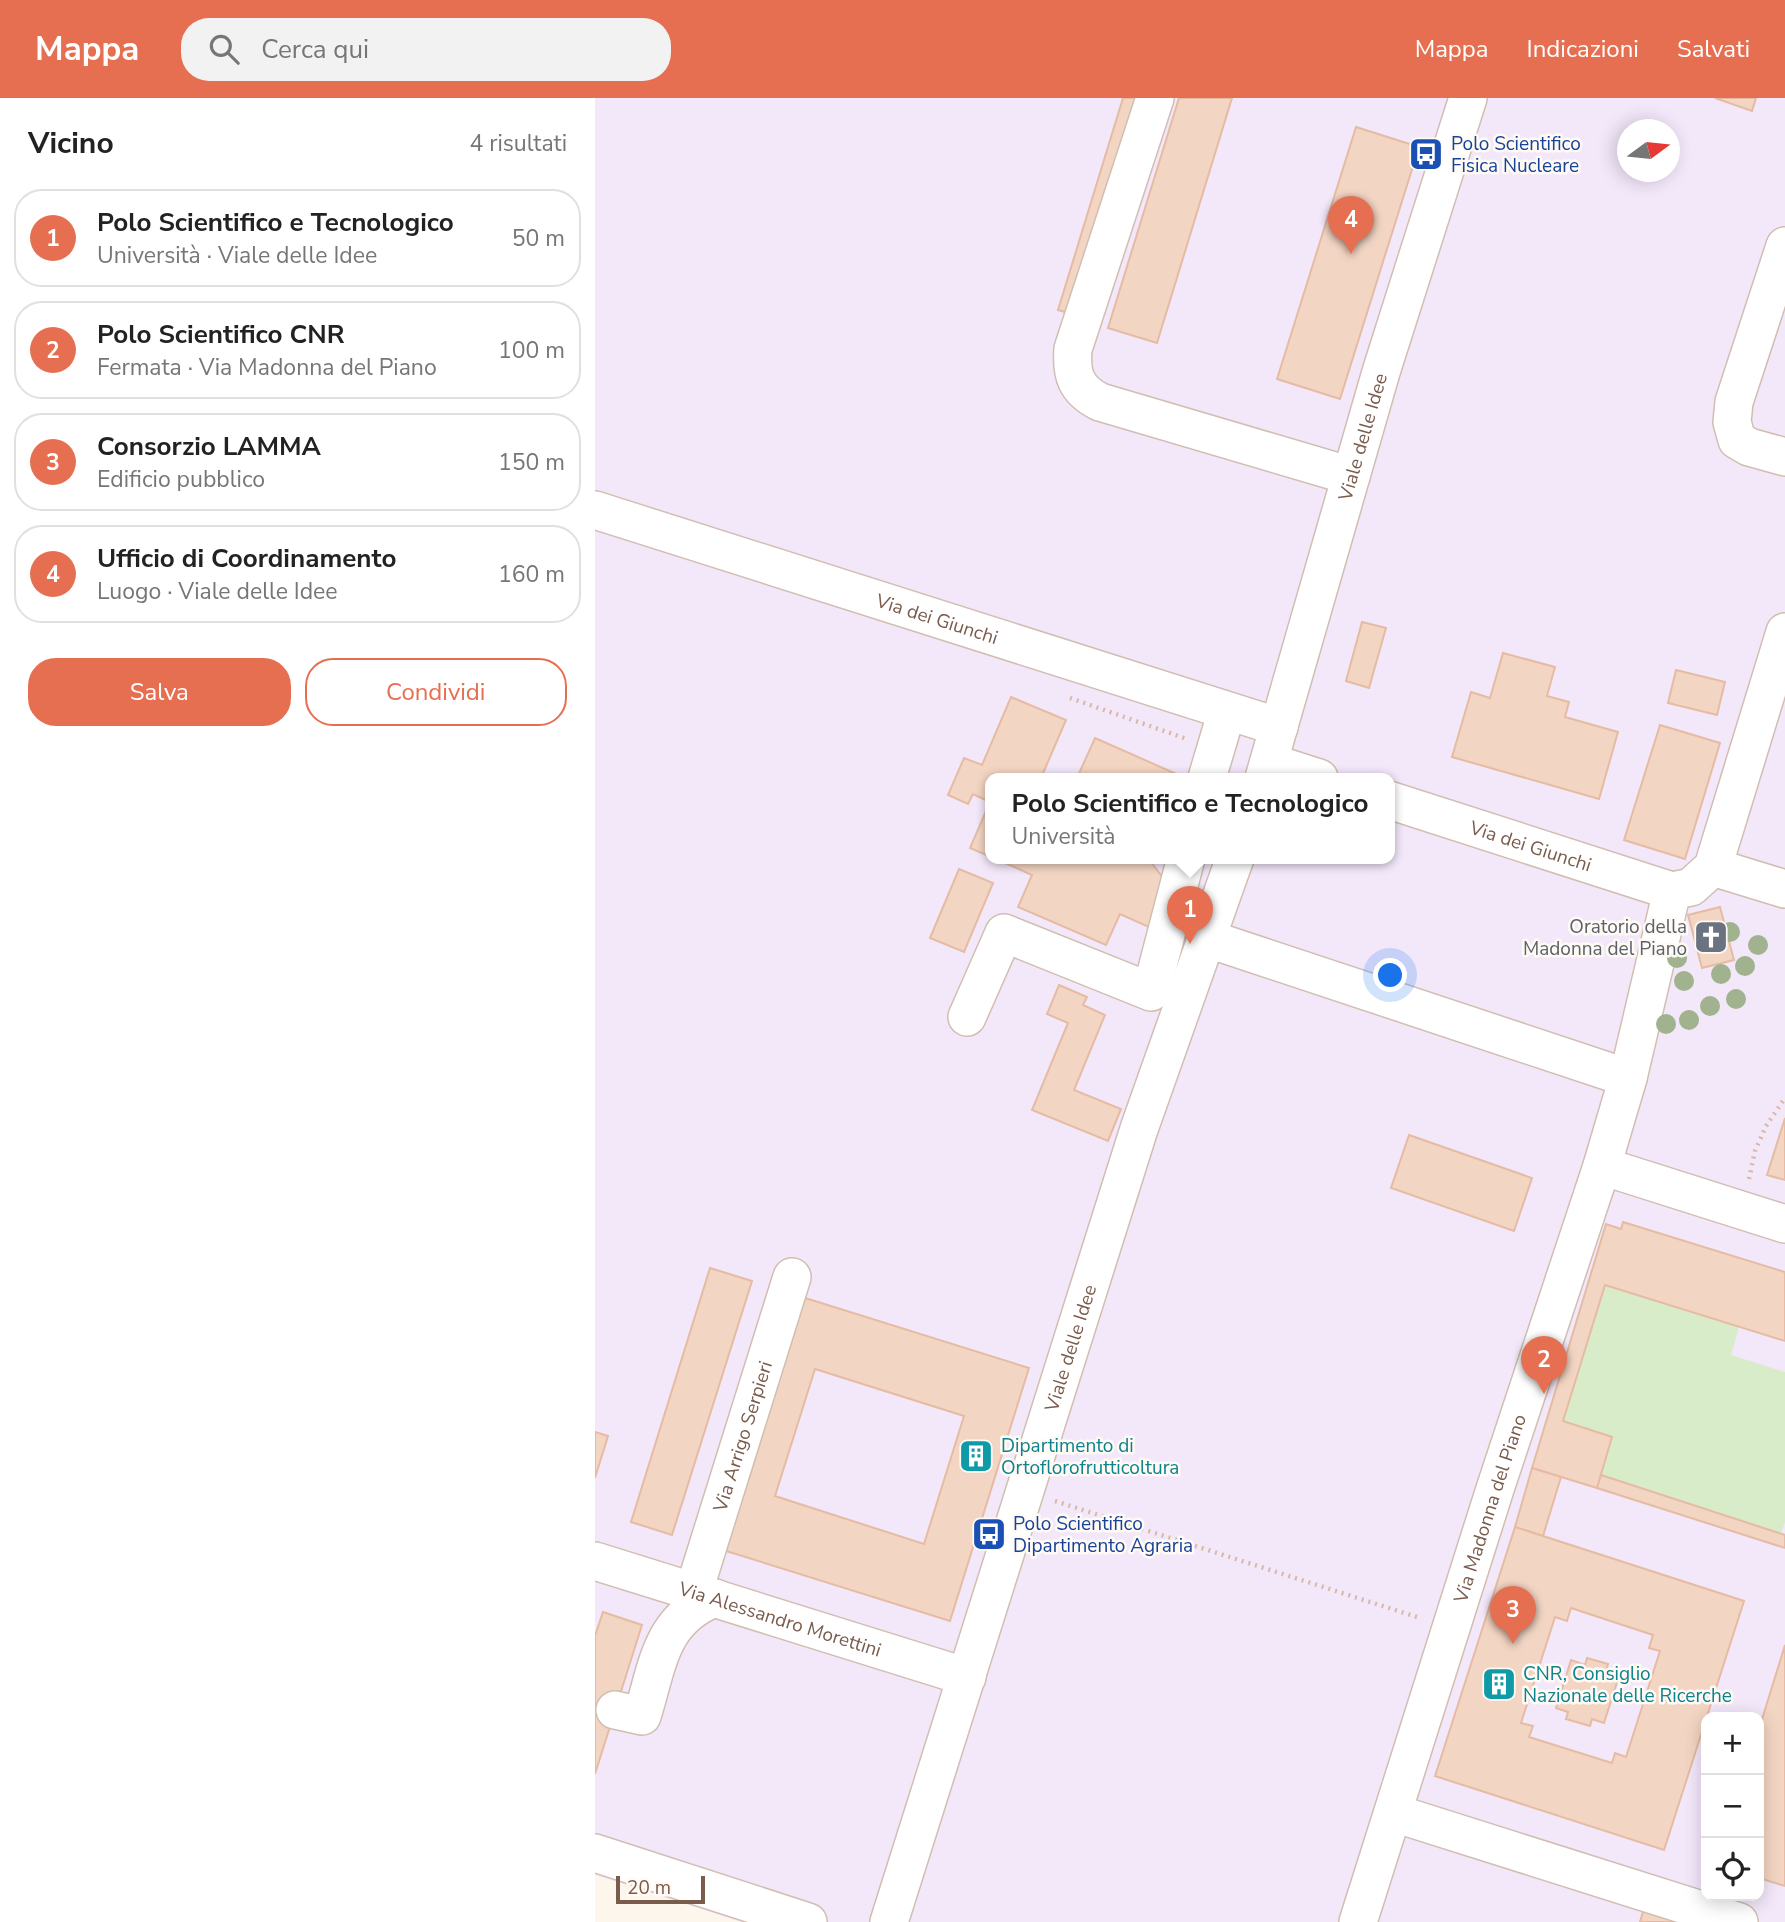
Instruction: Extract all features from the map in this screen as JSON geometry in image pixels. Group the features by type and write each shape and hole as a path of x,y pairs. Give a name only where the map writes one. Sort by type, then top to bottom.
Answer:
{"street":[{"path":"1155,98 1073,349 1071,367 1076,382 1085,394 1100,402 1351,476"},
{"name":"Viale delle Idee","path":"1266,770 1351,476 1468,98"},
{"path":"1785,246 1734,402 1732,422 1737,440 1749,447 1785,457"},
{"name":"Via dei Giunchi","path":"595,510 1279,727"},
{"path":"1672,891 1691,887 1716,868 1785,632"},
{"path":"1208,773 1227,711"},
{"path":"1266,770 1286,773"},
{"name":"Via dei Giunchi","path":"1395,802 1672,891"},
{"path":"967,1017 1004,933 1151,992 1184,864"},
{"name":"Viale delle Idee","path":"889,1922 1139,1129 1233,864"},
{"path":"1716,868 1785,889"},
{"name":"Via Madonna del Piano","path":"1358,1922 1495,1489 1602,1166 1628,1078 1672,891"},
{"path":"1206,938 1628,1078"},
{"path":"1602,1166 1785,1224"},
{"name":"Via Arrigo Serpieri","path":"709,1596 697,1581 793,1277"},
{"name":"Via Alessandro Morettini","path":"595,1561 967,1677"},
{"path":"615,1710 642,1716 670,1633 693,1606 709,1596"},
{"path":"1394,1813 1739,1922"},
{"path":"595,1853 808,1922"}],"path":[{"path":"1742,1210 1755,1151 1766,1126 1785,1098"},
{"path":"1044,1497 1432,1622"}],"shaded area":[{"path":"595,98 1785,98 1785,1922 741,1922 595,1875"}],"green space":[{"path":"1605,1285 1739,1327 1731,1355 1785,1372 1785,1522 1781,1534 1601,1475 1612,1437 1563,1421"}],"building":[{"path":"1123,98 1142,98 1075,315 1058,310"},
{"path":"1179,98 1232,98 1157,343 1108,328"},
{"path":"1715,98 1756,98 1752,111"},
{"path":"1356,127 1419,147 1340,399 1277,379"},
{"path":"1362,622 1386,628 1369,688 1346,681"},
{"path":"1503,653 1555,667 1547,696 1569,702 1565,717 1618,732 1599,799 1452,757 1471,692 1490,698"},
{"path":"1676,670 1725,682 1717,715 1668,703"},
{"path":"1011,697 1066,720 1043,773 985,773 985,800 973,794 968,804 948,795 964,758 982,765"},
{"path":"1660,725 1720,743 1685,859 1624,840"},
{"path":"1095,738 1174,773 1079,773"},
{"path":"985,814 985,854 970,848"},
{"path":"1007,864 1152,864 1169,886 1151,928 1120,914 1106,945 1018,907 1032,875"},
{"path":"959,869 993,883 964,952 930,938"},
{"name":"Oratorio della Madonna del Piano","path":"1720,907 1734,960 1702,968 1688,915"},
{"path":"1059,985 1087,997 1083,1005 1105,1015 1074,1090 1121,1109 1108,1141 1032,1110 1068,1023 1047,1014"},
{"path":"1785,1118 1785,1180 1767,1175"},
{"path":"1409,1135 1532,1178 1514,1231 1391,1188"},
{"path":"1623,1222 1785,1272 1785,1341 1605,1285 1563,1421 1612,1437 1597,1488 1532,1468 1606,1224 1621,1229"},
{"path":"710,1268 752,1281 672,1535 631,1522"},
{"name":"Dipartimento di Ortoflorofrutticoltura","path":"802,1297 1029,1368 950,1621 723,1550","holes":["815,1369 964,1416 924,1544 775,1496"]},
{"path":"595,1432 608,1436 595,1478"},
{"path":"1532,1468 1561,1477 1543,1536 1515,1527"},
{"path":"1601,1475 1785,1535 1785,1548 1597,1488"},
{"name":"CNR, Consiglio Nazionale delle Ricerche","path":"1515,1527 1744,1601 1708,1712 1701,1712 1701,1735 1664,1850 1435,1776","holes":["1571,1608 1653,1635 1649,1648 1660,1651 1626,1757 1615,1753 1612,1763 1529,1737 1533,1726 1521,1723 1555,1617 1567,1621"]},
{"path":"603,1612 642,1625 595,1774 595,1636"},
{"name":"CNR, Consiglio Nazionale delle Ricerche","path":"1785,1645 1785,1886 1764,1880 1764,1713"},
{"name":"CNR, Consiglio Nazionale delle Ricerche","path":"1587,1658 1608,1664 1606,1672 1619,1676 1604,1723 1592,1719 1590,1726 1566,1719 1568,1712 1556,1708 1571,1660 1585,1665"},
{"path":"1644,1908 1688,1922 1640,1922"}],"place":[{"name":"Polo Scientifico Fisica Nucleare","path":"1426,154"},
{"name":"Ufficio di Coordinamento","path":"1351,254"},
{"name":"Oratorio della Madonna del Piano","path":"1711,937"},
{"name":"Polo Scientifico e Tecnologico","path":"1190,944"},
{"name":"Polo Scientifico CNR","path":"1544,1394"},
{"name":"Dipartimento di Ortoflorofrutticoltura","path":"976,1456"},
{"name":"Polo Scientifico Dipartimento Agraria","path":"989,1534"},
{"name":"Consorzio LAMMA","path":"1513,1644"},
{"name":"CNR, Consiglio Nazionale delle Ricerche","path":"1499,1684"}]}
